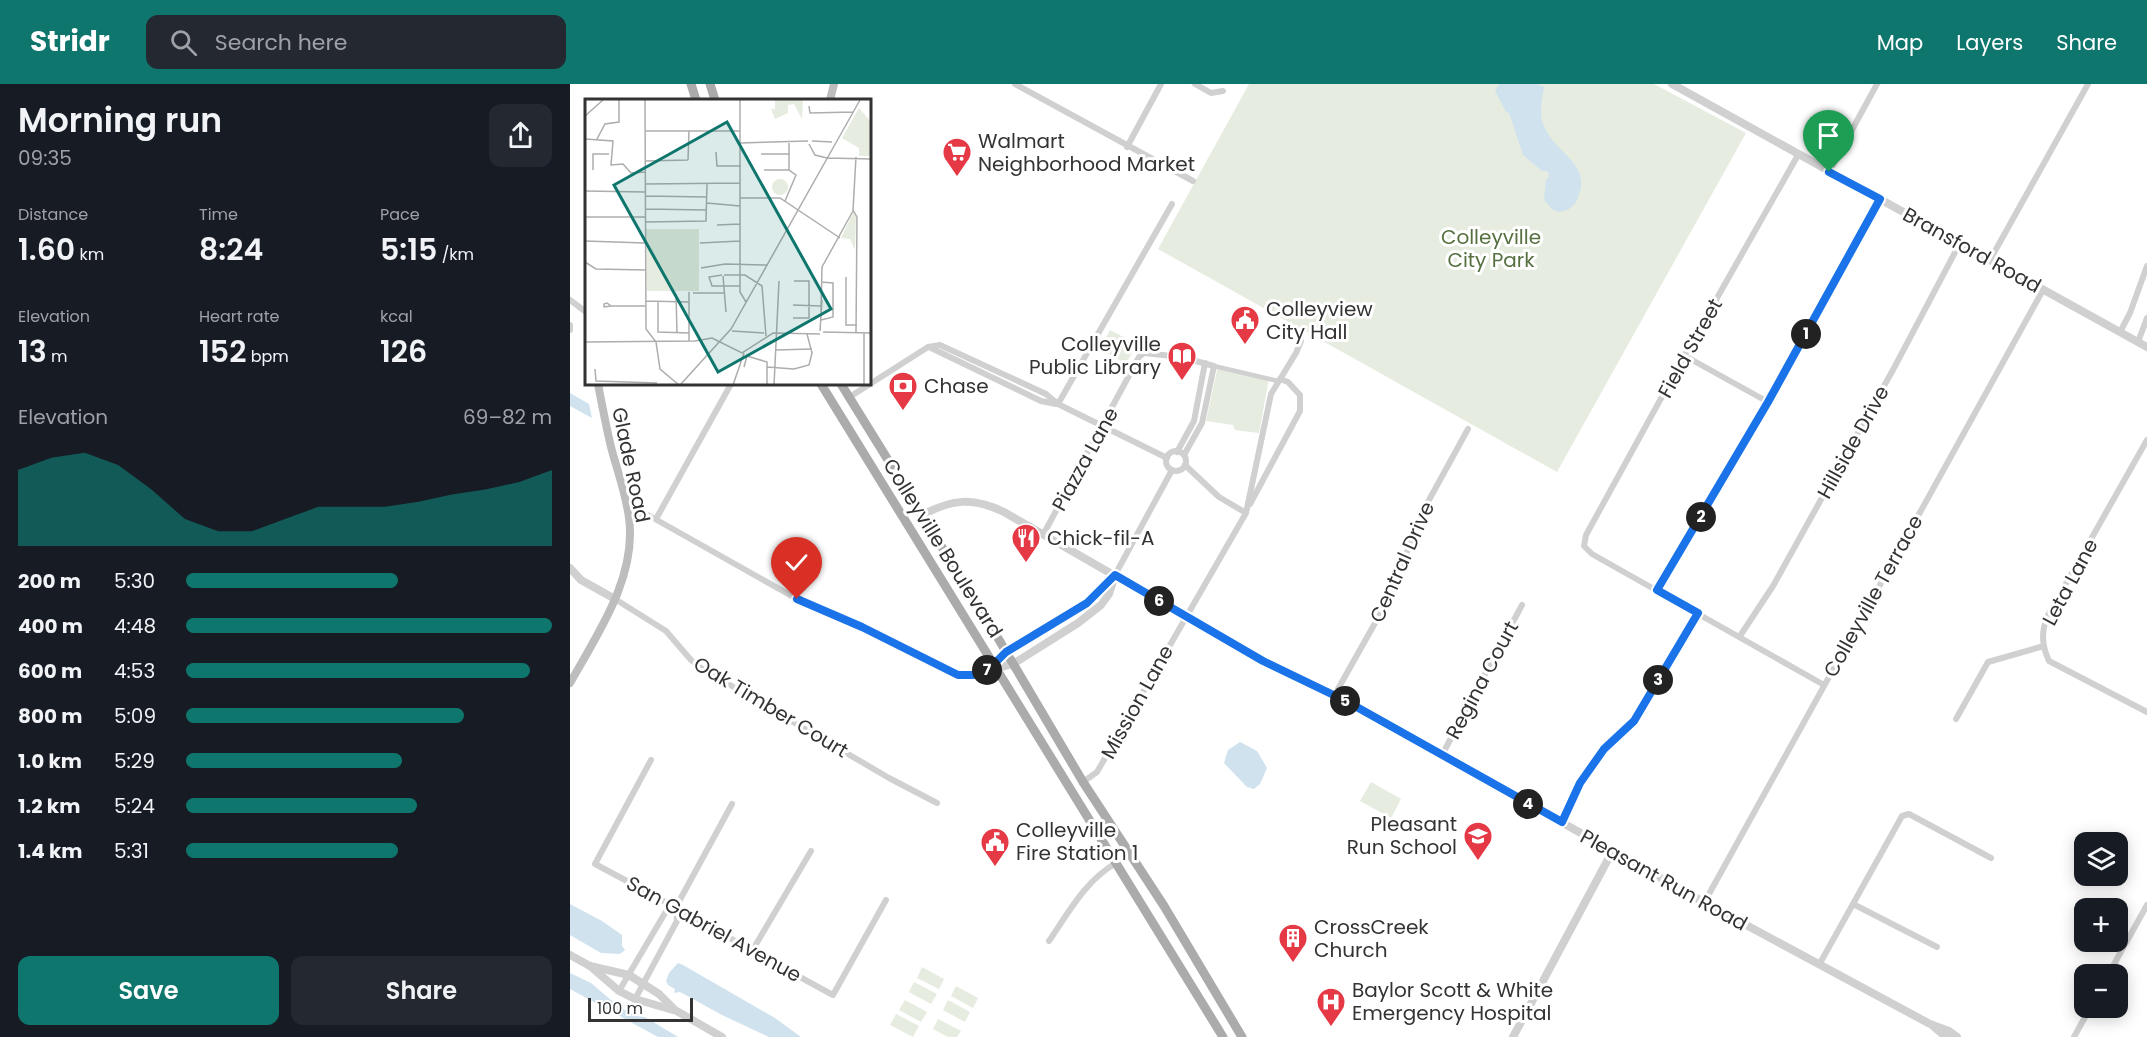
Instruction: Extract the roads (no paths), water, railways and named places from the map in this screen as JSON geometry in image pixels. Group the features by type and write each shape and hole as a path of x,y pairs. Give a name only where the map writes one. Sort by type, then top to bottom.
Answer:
{"main road":[{"path":"691,84 696,99"},
{"path":"710,84 715,99"},
{"path":"830,99 834,84"},
{"name":"Glade Road","path":"570,683 615,599 624,574 629,548 630,519 598,386"},
{"name":"Colleyville Boulevard","path":"822,386 992,667 1223,1037"},
{"name":"Colleyville Boulevard","path":"842,386 1006,652 1083,782 1133,857 1242,1037"},
{"path":"1070,789 1083,782"},
{"path":"1116,863 1133,857"}],"street":[{"path":"1015,84 1193,181"},
{"path":"1127,147 1161,84"},
{"path":"1195,84 1211,93 1223,91"},
{"name":"Bransford Road","path":"1672,84 2147,347"},
{"path":"1829,172 1877,84"},
{"path":"1990,260 2088,84"},
{"name":"Field Street","path":"1657,590 1592,554 1584,546 1586,536 1798,155"},
{"path":"1824,684 1657,590 1768,402 1880,199"},
{"path":"1058,404 1172,204"},
{"name":"Hillside Drive","path":"1740,636 1773,586 1894,368 1960,243"},
{"path":"2120,332 2140,288 2147,266"},
{"path":"2140,288 2147,291"},
{"name":"Colleyville Terrace","path":"1704,903 2043,290"},
{"path":"570,300 585,311"},
{"path":"2138,342 2147,318"},
{"path":"570,325 570,330"},
{"path":"1279,380 1214,366 1202,423 1184,455 1185,465 1219,497 1246,513 1271,394 1301,342"},
{"path":"872,383 928,347 940,345 1046,394 1058,404 1167,458"},
{"name":"Piazza Lane","path":"1043,535 1139,357 1149,352 1181,357 1214,366"},
{"path":"1685,356 1768,402"},
{"path":"1177,452 1194,422 1206,363"},
{"name":"Mission Lane","path":"1083,782 1097,772 1246,513 1300,411 1300,395 1296,388 1279,380"},
{"path":"656,519 730,386"},
{"path":"848,398 867,386"},
{"name":"Central Drive","path":"1334,696 1388,600 1423,511 1468,429"},
{"name":"Leta Lane","path":"2147,440 2043,629 2044,646 2049,661 2147,712"},
{"path":"1184,455 1173,452 1167,458 1167,465 1172,470 1178,471 1185,465"},
{"path":"630,519 648,514 797,599 862,627 958,675 973,675 992,667 1013,664 1078,623 1101,605 1109,594 1115,575 1172,470"},
{"name":"Pleasant Run Road","path":"922,514 951,503 975,502 989,505 1263,661 1334,696 1704,903 1957,1037"},
{"path":"570,568 581,580 615,599"},
{"path":"992,667 1006,652 1087,603 1115,575"},
{"name":"Oak Timber Court","path":"615,599 666,631 701,668 889,778 937,802"},
{"name":"Regina Court","path":"1442,755 1522,605"},
{"path":"1562,822 1580,783 1604,749 1634,721 1698,613"},
{"path":"1956,719 1988,662 2044,646"},
{"name":"San Gabriel Avenue","path":"651,760 595,864 833,995 886,900"},
{"path":"634,999 677,921 676,907 732,804"},
{"path":"1819,965 1898,822 1905,814 1909,814 1991,858"},
{"path":"1513,1037 1612,850"},
{"path":"752,951 811,851"},
{"path":"1049,941 1086,886 1116,863"},
{"path":"1853,903 1937,947"},
{"path":"2114,964 2147,905"},
{"path":"620,991 664,913 676,907"},
{"path":"570,955 590,966 620,991 634,999 675,1010 722,1037"},
{"path":"590,966 628,975 659,994 675,1010"},
{"path":"2074,1037 2084,1018"},
{"name":"Pleasant Run Road","path":"1930,1024 1946,1037"}],"water":[{"path":"1499,84 1537,84 1544,87 1541,108 1545,128 1572,161 1581,178 1577,200 1569,209 1558,212 1544,200 1546,179 1549,174 1523,155 1509,113 1506,112 1495,91"},
{"path":"570,393 589,404 592,418 570,406"},
{"path":"1240,742 1257,751 1267,768 1260,784 1254,789 1247,787 1224,763 1228,750"},
{"path":"570,904 622,935 622,946 625,950 620,954 601,953 570,935"},
{"path":"678,963 775,1018 801,1037 769,1037 680,992 674,993 675,989 666,981 669,973"},
{"path":"570,973 591,983 618,1006 636,1016 645,1017 678,1037 658,1037 570,989"}],"place":[{"name":"Walmart Neighborhood Market","path":"957,178"},
{"name":"Colleyview City Hall","path":"1245,346"},
{"name":"Colleyville Public Library","path":"1182,382"},
{"name":"Chase","path":"903,412"},
{"name":"Chick-fil-A","path":"1026,564"},
{"name":"Pleasant Run School","path":"1478,862"},
{"name":"Colleyville Fire Station 1","path":"995,868"},
{"name":"CrossCreek Church","path":"1293,964"},
{"name":"Baylor Scott & White Emergency Hospital","path":"1331,1028"}],"park label":[{"name":"Colleyville City Park","path":"1491,248"}]}
